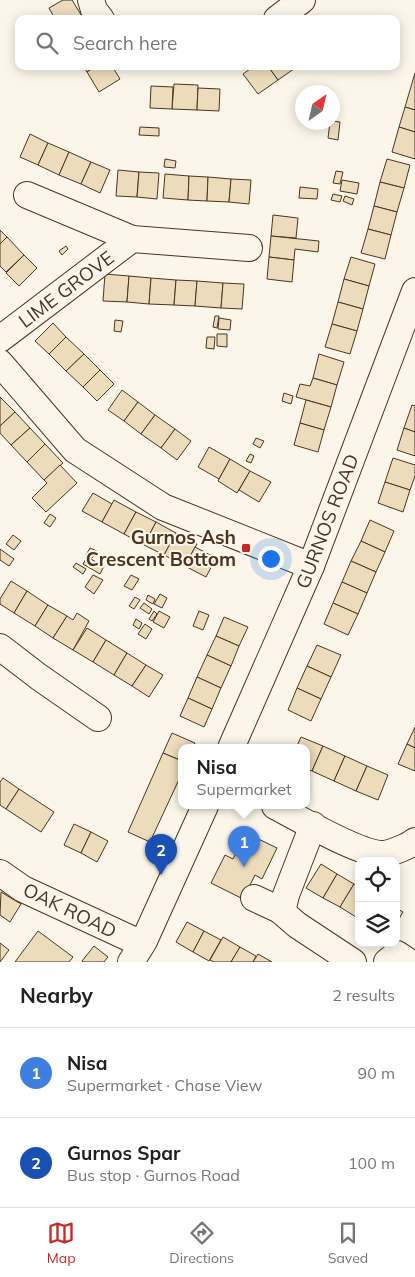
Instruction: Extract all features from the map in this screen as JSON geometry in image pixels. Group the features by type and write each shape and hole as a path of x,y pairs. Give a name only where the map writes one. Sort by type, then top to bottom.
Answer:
{"street":[{"path":"91,0 97,15"},
{"path":"282,15 302,0"},
{"name":"LIME GROVE","path":"28,195 132,239 249,248"},
{"name":"LIME GROVE","path":"0,339 132,239"},
{"name":"GURNOS ROAD","path":"233,744 311,566 415,291"},
{"path":"0,363 75,450 163,507 311,566"},
{"path":"0,647 98,718"},
{"path":"136,953 204,809"},
{"path":"281,809 360,848 383,854 410,845 415,841"},
{"path":"282,911 286,895 313,825"},
{"name":"OAK ROAD","path":"0,873 23,889 136,953"},
{"path":"254,898 282,911 297,925 353,962"},
{"path":"386,962 397,954 409,962"}],"building":[{"path":"63,0 72,0 81,15 53,15 49,8"},
{"path":"90,70 114,70 120,79 99,92 87,72"},
{"path":"248,70 271,70 278,80 258,94 243,74"},
{"path":"271,70 292,70 278,80"},
{"path":"415,73 415,110 405,107"},
{"path":"174,84 198,85 197,110 172,109"},
{"path":"151,86 173,87 172,109 150,108"},
{"path":"198,88 220,89 219,111 197,110"},
{"path":"405,107 415,110 415,132 399,127"},
{"path":"140,127 159,128 159,136 139,135"},
{"path":"399,127 415,132 415,159 392,152"},
{"path":"329,130 339,130 338,140 328,138"},
{"path":"30,134 48,143 38,165 20,157"},
{"path":"48,143 69,152 59,175 38,165"},
{"path":"69,152 91,162 81,184 59,175"},
{"path":"165,159 176,161 175,168 164,167"},
{"path":"387,159 410,165 404,188 380,182"},
{"path":"91,162 110,170 100,193 81,184"},
{"path":"118,170 139,172 137,197 116,196"},
{"path":"336,171 343,172 340,184 333,183"},
{"path":"139,172 159,173 157,199 137,197"},
{"path":"165,174 189,176 188,200 163,198"},
{"path":"189,176 208,177 207,201 188,200"},
{"path":"208,177 231,179 229,202 207,201"},
{"path":"231,179 251,180 249,204 229,202"},
{"path":"342,180 359,183 357,194 340,191"},
{"path":"380,182 404,188 397,212 374,206"},
{"path":"300,187 318,189 317,199 299,198"},
{"path":"333,194 342,196 340,202 331,200"},
{"path":"345,196 354,199 352,205 343,201"},
{"path":"374,206 397,212 391,235 368,229"},
{"path":"273,215 298,218 296,238 271,236"},
{"path":"368,229 391,235 385,259 361,253"},
{"path":"0,230 7,237 0,244"},
{"path":"271,236 319,241 318,252 295,249 294,260 269,257"},
{"path":"7,237 24,255 6,272 0,266 0,244"},
{"path":"66,246 68,249 62,255 59,251"},
{"path":"24,255 37,268 19,286 6,273"},
{"path":"269,257 294,260 292,282 267,279"},
{"path":"351,257 375,264 369,286 344,279"},
{"path":"105,274 129,276 127,302 103,301"},
{"path":"129,276 151,278 149,304 127,302"},
{"path":"151,278 176,280 174,305 149,304"},
{"path":"344,279 369,286 363,309 338,302"},
{"path":"176,280 197,281 195,306 174,305"},
{"path":"197,281 223,283 221,308 195,306"},
{"path":"223,283 244,284 242,309 221,308"},
{"path":"338,302 363,309 357,331 332,324"},
{"path":"215,316 219,316 217,328 213,327"},
{"path":"219,318 231,320 230,330 218,329"},
{"path":"115,320 123,321 121,332 114,331"},
{"path":"53,323 66,337 49,354 35,341"},
{"path":"332,324 357,331 350,354 325,347"},
{"path":"217,334 227,334 227,347 217,346"},
{"path":"66,337 84,354 66,371 49,354"},
{"path":"207,337 215,337 214,349 206,348"},
{"path":"84,354 100,370 83,387 66,371"},
{"path":"319,354 344,362 337,385 313,378"},
{"path":"100,370 114,384 97,401 83,387"},
{"path":"313,378 337,385 331,407 296,397 300,384 310,386"},
{"path":"122,390 138,402 124,421 108,410"},
{"path":"284,393 293,396 291,404 282,401"},
{"path":"0,397 15,412 0,426"},
{"path":"306,400 331,407 324,430 300,423"},
{"path":"138,402 155,415 141,434 124,421"},
{"path":"412,405 415,406 415,432 404,428"},
{"path":"15,412 30,428 11,445 0,433 0,426"},
{"path":"155,415 175,429 161,448 141,434"},
{"path":"300,423 324,430 318,452 294,445"},
{"path":"30,428 45,444 27,462 11,445"},
{"path":"404,428 415,432 415,456 397,450"},
{"path":"175,429 191,441 177,460 161,448"},
{"path":"256,438 264,441 260,448 253,444"},
{"path":"45,444 63,463 44,480 27,462"},
{"path":"209,447 230,459 219,479 198,467"},
{"path":"250,454 254,456 251,463 246,461"},
{"path":"393,458 415,465 415,476 410,490 385,482"},
{"path":"230,459 250,471 237,493 218,481"},
{"path":"60,465 77,483 46,512 32,498 47,483 44,480"},
{"path":"250,471 271,482 259,502 239,490"},
{"path":"385,482 410,490 403,512 378,503"},
{"path":"93,493 112,504 102,522 82,511"},
{"path":"114,500 136,512 124,534 102,522"},
{"path":"136,512 156,522 144,545 124,534"},
{"path":"50,514 56,518 50,527 44,523"},
{"path":"370,520 394,531 385,552 361,541"},
{"path":"156,522 176,533 164,555 144,545"},
{"path":"176,533 197,544 185,566 164,555"},
{"path":"13,535 21,541 14,550 6,544"},
{"path":"361,541 385,552 376,572 351,561"},
{"path":"195,547 216,558 206,577 185,566"},
{"path":"90,548 97,551 92,558 86,555"},
{"path":"0,549 14,559 9,566 0,560"},
{"path":"87,557 104,566 100,574 83,564"},
{"path":"351,561 376,572 367,593 342,582"},
{"path":"76,563 86,569 83,574 73,567"},
{"path":"93,575 103,580 94,594 85,587"},
{"path":"131,575 139,579 132,590 124,586"},
{"path":"11,581 27,591 14,613 0,604 0,599"},
{"path":"342,582 367,593 358,614 333,603"},
{"path":"27,591 48,605 35,626 14,613"},
{"path":"160,594 167,598 162,608 154,604"},
{"path":"148,595 155,599 153,604 146,600"},
{"path":"135,597 140,600 134,609 129,606"},
{"path":"144,603 152,609 149,614 140,608"},
{"path":"333,603 358,614 348,635 324,624"},
{"path":"48,605 67,616 53,638 35,626"},
{"path":"154,611 157,614 152,621 149,619"},
{"path":"159,611 170,617 164,628 153,622"},
{"path":"199,611 209,615 203,630 193,626"},
{"path":"77,613 89,621 73,650 53,638 67,616 73,620"},
{"path":"224,617 248,627 239,646 216,636"},
{"path":"136,619 142,623 139,629 133,625"},
{"path":"145,624 152,629 146,639 138,634"},
{"path":"87,628 106,640 93,662 73,650"},
{"path":"216,636 239,646 231,666 207,655"},
{"path":"106,640 127,653 114,675 93,662"},
{"path":"317,645 341,655 331,677 307,666"},
{"path":"127,653 146,665 132,686 114,675"},
{"path":"207,655 231,666 221,688 197,677"},
{"path":"146,665 163,675 149,697 132,686"},
{"path":"307,666 331,677 321,699 297,688"},
{"path":"197,677 221,688 212,709 188,698"},
{"path":"297,688 321,699 311,721 288,710"},
{"path":"188,698 212,709 204,727 180,716"},
{"path":"415,727 415,748 407,744"},
{"path":"172,733 195,743 178,744 178,759 163,753"},
{"path":"301,737 323,746 312,771 310,770 310,744 298,744"},
{"path":"407,744 415,748 415,771 398,764"},
{"path":"323,746 345,756 334,781 312,771"},
{"path":"163,753 178,759 178,782 150,842 128,832"},
{"path":"345,756 367,766 356,791 334,781"},
{"path":"367,766 388,775 378,800 356,791"},
{"path":"3,778 19,789 6,809 0,805 0,782"},
{"path":"19,789 54,812 41,832 6,809"},
{"path":"74,824 91,832 81,853 64,845"},
{"path":"91,832 108,841 97,862 81,853"},
{"path":"246,833 277,848 262,879 255,875 243,899 211,883 225,855 233,859"},
{"path":"321,864 337,874 323,898 306,888"},
{"path":"337,874 354,884 340,907 323,898"},
{"path":"354,884 355,885 355,916 340,907"},
{"path":"1,892 21,904 10,922 0,915"},
{"path":"187,922 204,931 193,952 176,942"},
{"path":"38,931 73,957 69,962 15,962"},
{"path":"204,931 221,940 209,961 193,952"},
{"path":"223,937 240,947 231,962 214,962 210,960"},
{"path":"0,943 9,950 0,962"},
{"path":"94,946 108,957 104,962 83,962 82,961"},
{"path":"240,947 256,956 253,962 231,962"},
{"path":"258,954 272,962 253,962"}],"place":[{"name":"Gurnos Ash Crescent Bottom","path":"246,548"},
{"name":"Nisa","path":"244,867"},
{"name":"Gurnos Spar","path":"161,875"}]}
